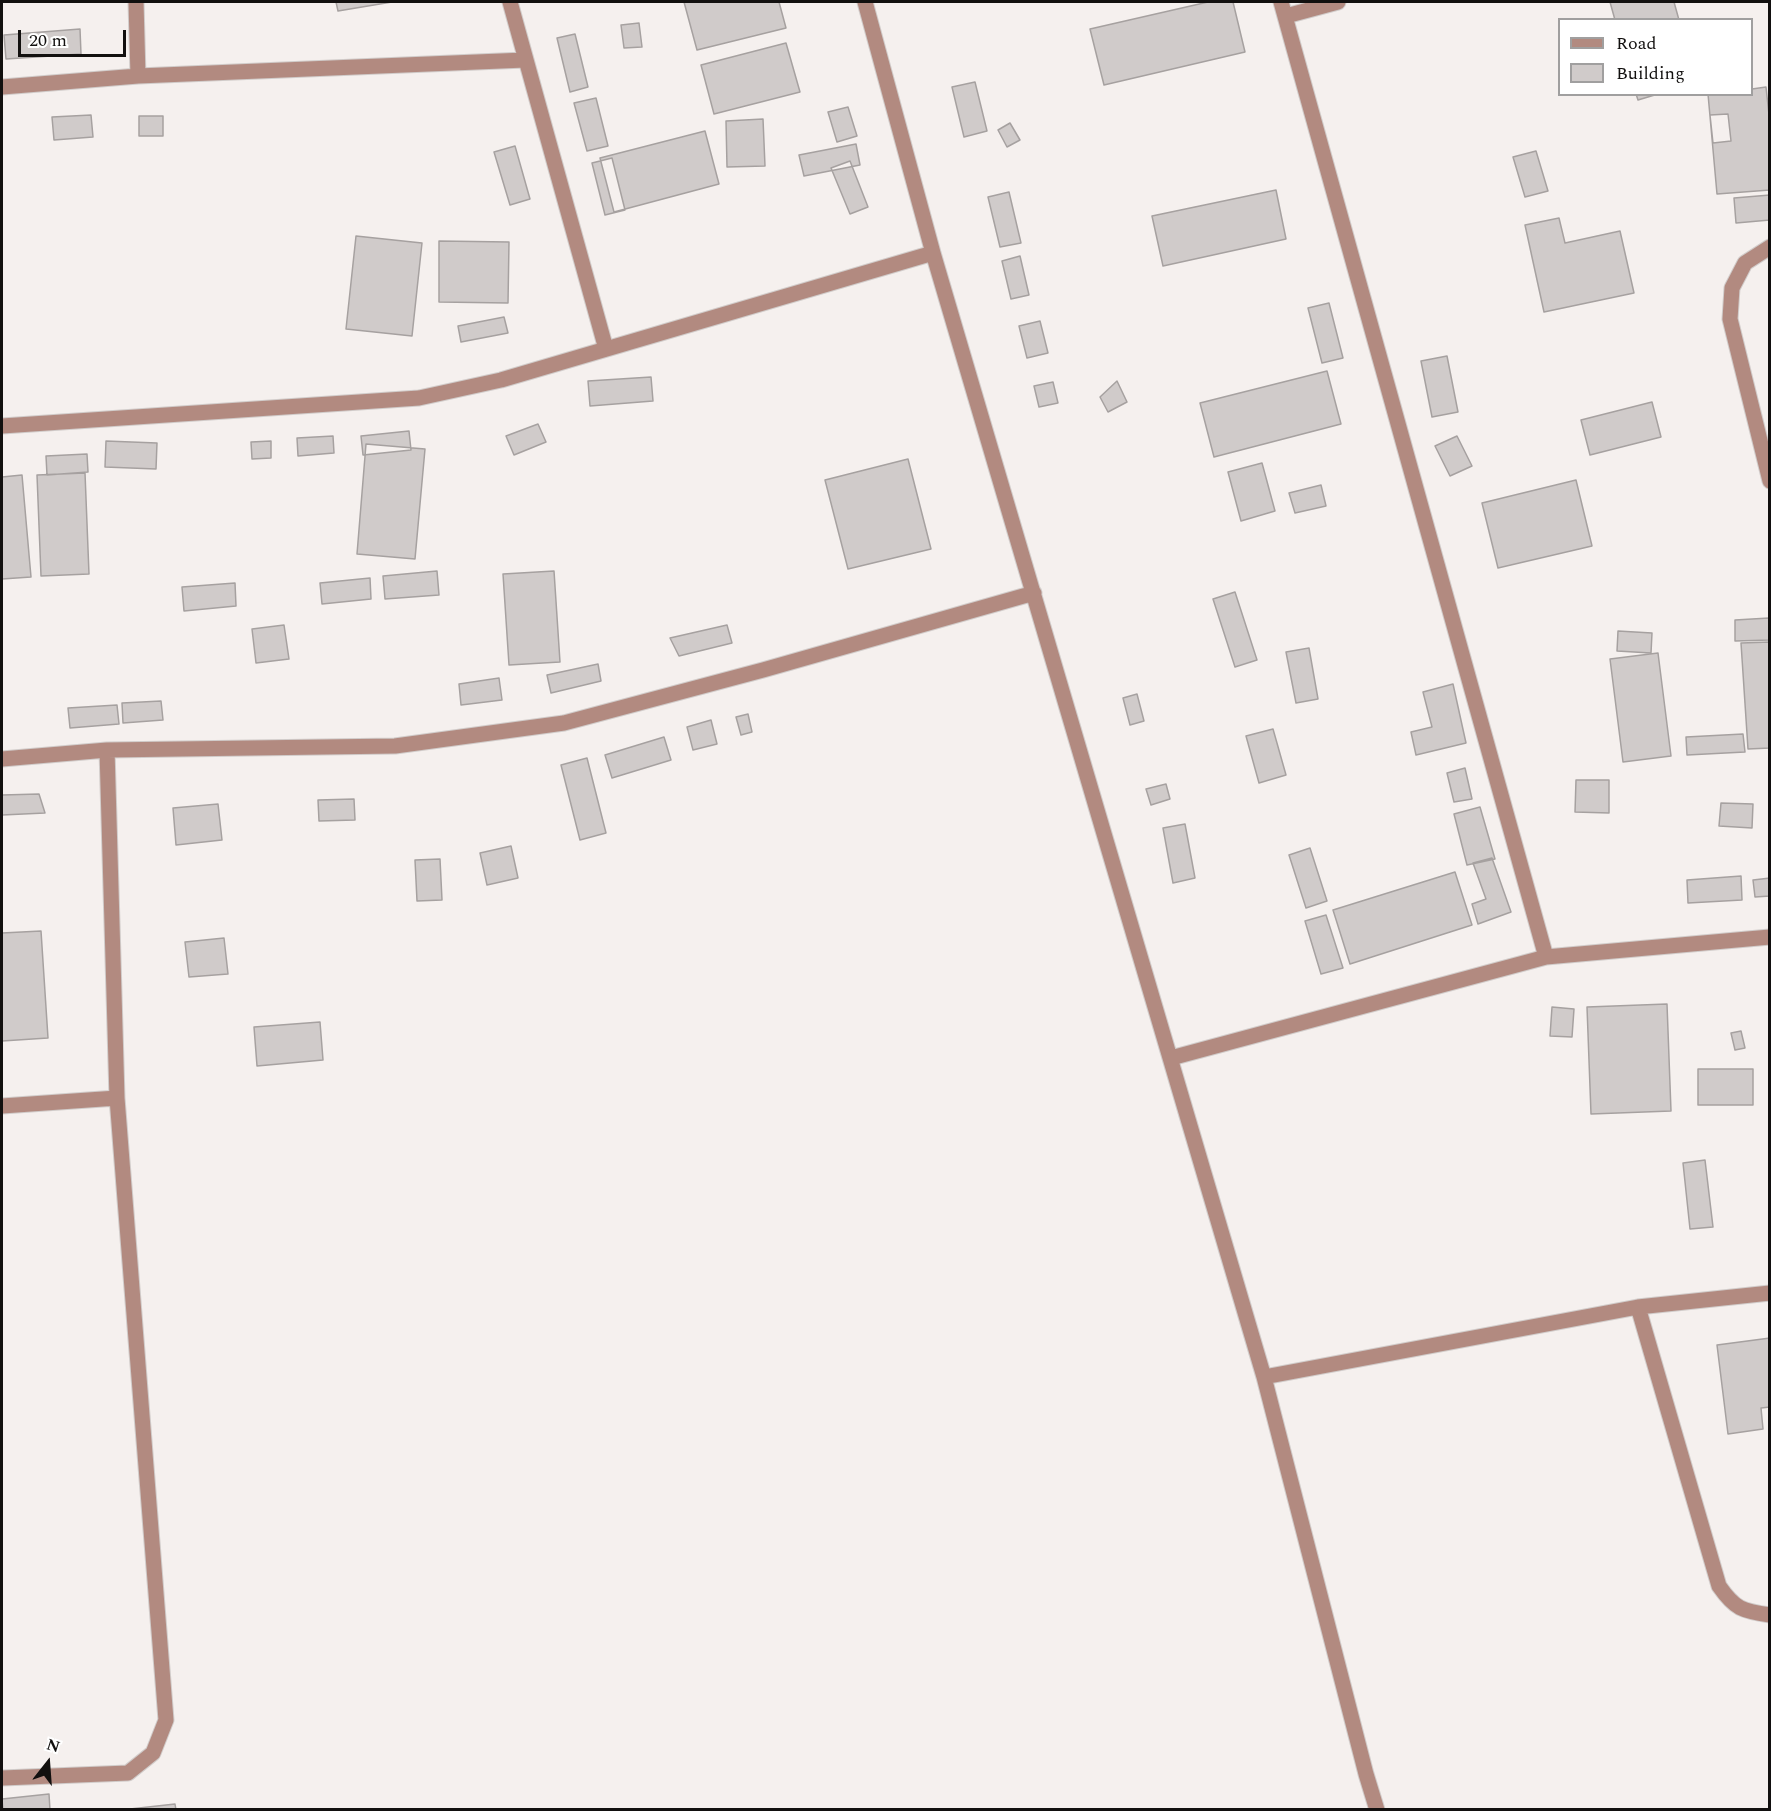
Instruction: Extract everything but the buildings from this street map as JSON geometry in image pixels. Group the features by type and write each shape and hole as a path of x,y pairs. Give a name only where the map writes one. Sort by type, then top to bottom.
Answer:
{"street":[{"path":"136,2 138,76"},
{"path":"510,2 606,349"},
{"path":"864,2 933,253 1264,1377 1377,1809"},
{"path":"1338,2 1284,9 1546,957"},
{"path":"2,87 138,76 525,60"},
{"path":"1770,247 1745,263 1732,288 1730,319 1770,481"},
{"path":"2,426 419,398 501,380 933,253"},
{"path":"2,759 107,750 395,746 564,723 763,670 1034,593"},
{"path":"2,1778 128,1773 153,1753 166,1720 117,1098 107,750"},
{"path":"1171,1058 1546,957 1770,937"},
{"path":"2,1106 117,1098"},
{"path":"1264,1377 1638,1307 1770,1293"},
{"path":"1638,1307 1719,1586 1731,1603 1751,1613 1770,1615"}]}
